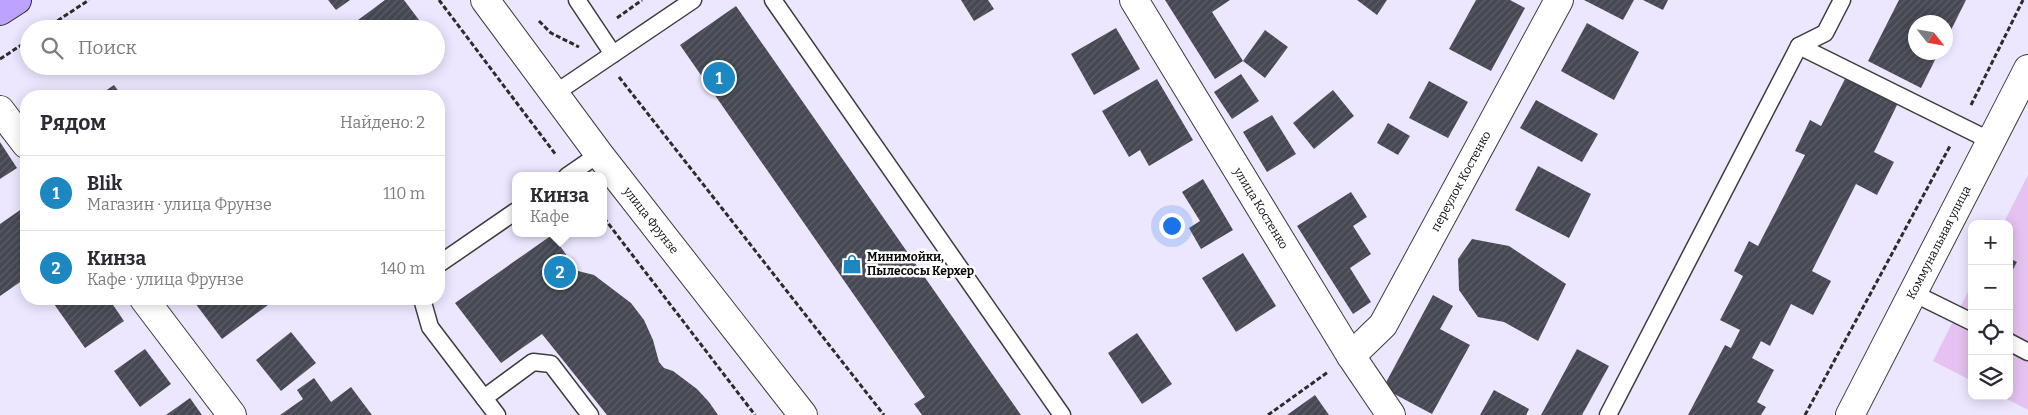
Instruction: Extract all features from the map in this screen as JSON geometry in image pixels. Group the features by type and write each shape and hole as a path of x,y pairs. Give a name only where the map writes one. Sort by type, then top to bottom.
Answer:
{"main road":[{"path":"0,11 17,0"}],"street":[{"name":"улица Фрунзе","path":"485,0 599,154 803,415"},
{"name":"улица Костенко","path":"1134,0 1351,356 1391,415"},
{"name":"переулок Костенко","path":"1351,356 1383,325 1558,0"},
{"name":"Коммунальная улица","path":"1850,415 2028,70"},
{"path":"0,110 20,136"},
{"path":"149,305 232,415"}],"lane":[{"path":"577,0 609,57"},
{"path":"554,94 693,0"},
{"path":"773,0 1062,415"},
{"path":"1608,415 1798,46 1825,33 1842,0"},
{"path":"1798,46 1991,141"},
{"path":"572,172 599,154"},
{"path":"445,260 512,213"},
{"path":"1913,292 1968,320"},
{"path":"424,305 430,327 497,415"},
{"path":"2013,344 2028,352"},
{"path":"484,398 533,362 551,364 590,415"}],"path":[{"path":"59,20 89,0"},
{"path":"439,0 566,172"},
{"path":"621,14 642,0"},
{"path":"1805,415 1961,126 2023,0"},
{"path":"539,20 550,33 609,57 884,415"},
{"path":"0,59 20,46"},
{"path":"607,222 755,415"},
{"path":"1268,415 1351,356"}],"shaded area":[{"path":"2028,175 2028,410 2009,400 2013,400 2013,220 2005,220"},
{"path":"1968,292 1968,379 1933,361"}],"building":[{"path":"328,0 350,0 336,10"},
{"path":"385,0 404,0 419,20 358,20"},
{"path":"961,0 988,0 994,9 974,21"},
{"path":"1165,0 1230,0 1212,12 1243,61 1215,79"},
{"path":"1357,0 1387,0 1377,15"},
{"path":"1476,0 1510,0 1525,8 1491,71 1449,49"},
{"path":"1584,0 1634,0 1623,20"},
{"path":"1643,0 1668,0 1663,10"},
{"path":"1899,0 1966,0 1953,26 1953,15 1908,15 1908,60 1935,60 1921,88 1868,61"},
{"path":"736,6 1021,415 922,415 914,404 925,397 680,45"},
{"path":"1587,23 1639,52 1614,100 1561,71"},
{"path":"1116,28 1140,69 1094,95 1071,54"},
{"path":"1265,30 1288,47 1265,78 1243,61"},
{"path":"1241,74 1259,101 1232,119 1214,92"},
{"path":"1846,77 1898,103 1874,152 1894,162 1877,195 1856,184 1812,271 1831,281 1813,315 1791,304 1770,346 1761,341 1752,358 1774,370 1757,402 1766,407 1761,415 1688,415 1725,345 1731,348 1740,330 1720,320 1743,276 1734,271 1749,241 1758,246 1805,155 1795,151 1810,120 1821,126"},
{"path":"1157,79 1193,140 1149,166 1140,150 1129,157 1102,111"},
{"path":"1429,81 1468,102 1448,138 1409,118"},
{"path":"114,85 118,90 107,90"},
{"path":"1333,90 1354,116 1314,149 1293,123"},
{"path":"1536,100 1598,134 1582,162 1520,128"},
{"path":"1272,115 1296,154 1267,172 1243,132"},
{"path":"1388,123 1410,136 1398,155 1377,143"},
{"path":"0,142 17,168 0,179"},
{"path":"1538,166 1591,194 1569,238 1515,210"},
{"path":"1203,179 1233,230 1201,249 1189,228 1200,221 1182,192"},
{"path":"1351,192 1367,217 1353,226 1371,254 1350,268 1371,302 1353,314 1297,226"},
{"path":"20,210 20,282 0,296 0,224"},
{"path":"549,237 553,237 578,271 594,275 631,303 644,320 653,340 659,362 664,368 673,371 697,389 718,415 607,415 542,334 501,363 455,303"},
{"path":"1472,239 1509,246 1566,284 1538,341 1504,322 1478,317 1459,290 1458,259"},
{"path":"1243,253 1276,306 1236,332 1202,278"},
{"path":"2013,260 2017,262 2013,270"},
{"path":"1433,295 1453,306 1440,329 1470,345 1432,414 1383,388"},
{"path":"55,305 113,305 124,321 85,348"},
{"path":"196,305 268,305 222,339"},
{"path":"291,332 316,363 281,391 256,360"},
{"path":"1137,333 1172,384 1142,404 1108,353"},
{"path":"145,349 171,384 140,407 114,371"},
{"path":"1577,349 1609,366 1582,415 1541,415"},
{"path":"314,378 331,402 351,387 372,415 280,415 303,399 297,390"},
{"path":"1494,390 1529,409 1526,415 1480,415"},
{"path":"1315,395 1329,415 1287,415"},
{"path":"190,398 202,415 166,415"}],"place":[{"name":"Blik","path":"719,78"},
{"name":"Минимойки, Пылесосы Керхер","path":"852,264"},
{"name":"Кинза","path":"560,272"}]}
